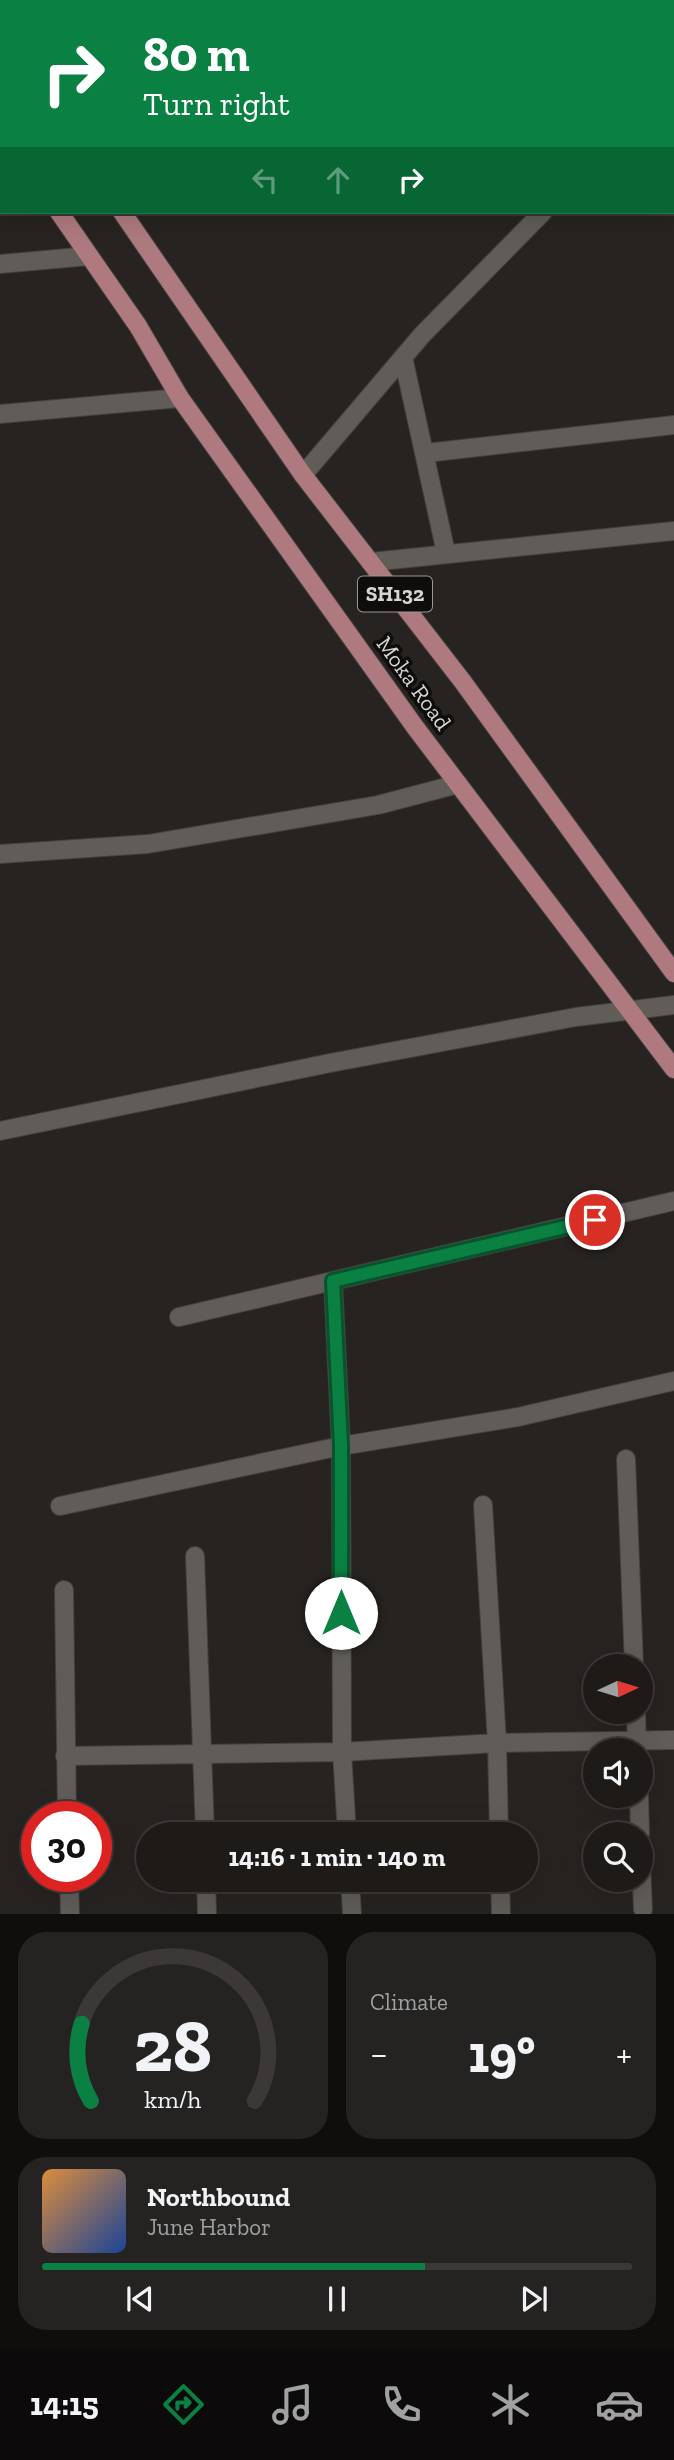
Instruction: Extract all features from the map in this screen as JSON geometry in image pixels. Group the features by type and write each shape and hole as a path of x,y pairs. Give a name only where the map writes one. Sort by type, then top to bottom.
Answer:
{"main road":[{"name":"Moka Road","path":"60,214 138,326 180,398 458,784 674,1069"},
{"name":"Moka Road","path":"123,214 303,475 463,682 674,973"}],"street":[{"path":"303,475 403,357 542,214"},
{"path":"0,264 89,256"},
{"path":"403,357 446,553"},
{"path":"0,414 180,398"},
{"path":"426,453 674,425"},
{"path":"370,562 674,530"},
{"path":"0,854 148,844 378,805 458,784"},
{"path":"0,1131 330,1063 576,1017 674,1005"},
{"path":"179,1317 674,1201"},
{"path":"333,1281 341,1446 342,1752 346,1822"},
{"path":"60,1506 341,1446 518,1417 674,1381"},
{"path":"626,1459 634,1654"},
{"path":"483,1505 497,1743 499,1822"},
{"path":"195,1556 205,1822"},
{"path":"64,1590 66,1801"},
{"path":"653,1743 674,1740"},
{"path":"65,1756 342,1752 497,1743 583,1744"},
{"path":"69,1892 70,1914"},
{"path":"206,1892 207,1914"},
{"path":"351,1892 352,1914"},
{"path":"500,1892 500,1914"},
{"path":"642,1892 643,1909"}],"route":[{"path":"341,1613 341,1446 333,1281 595,1220"}]}
